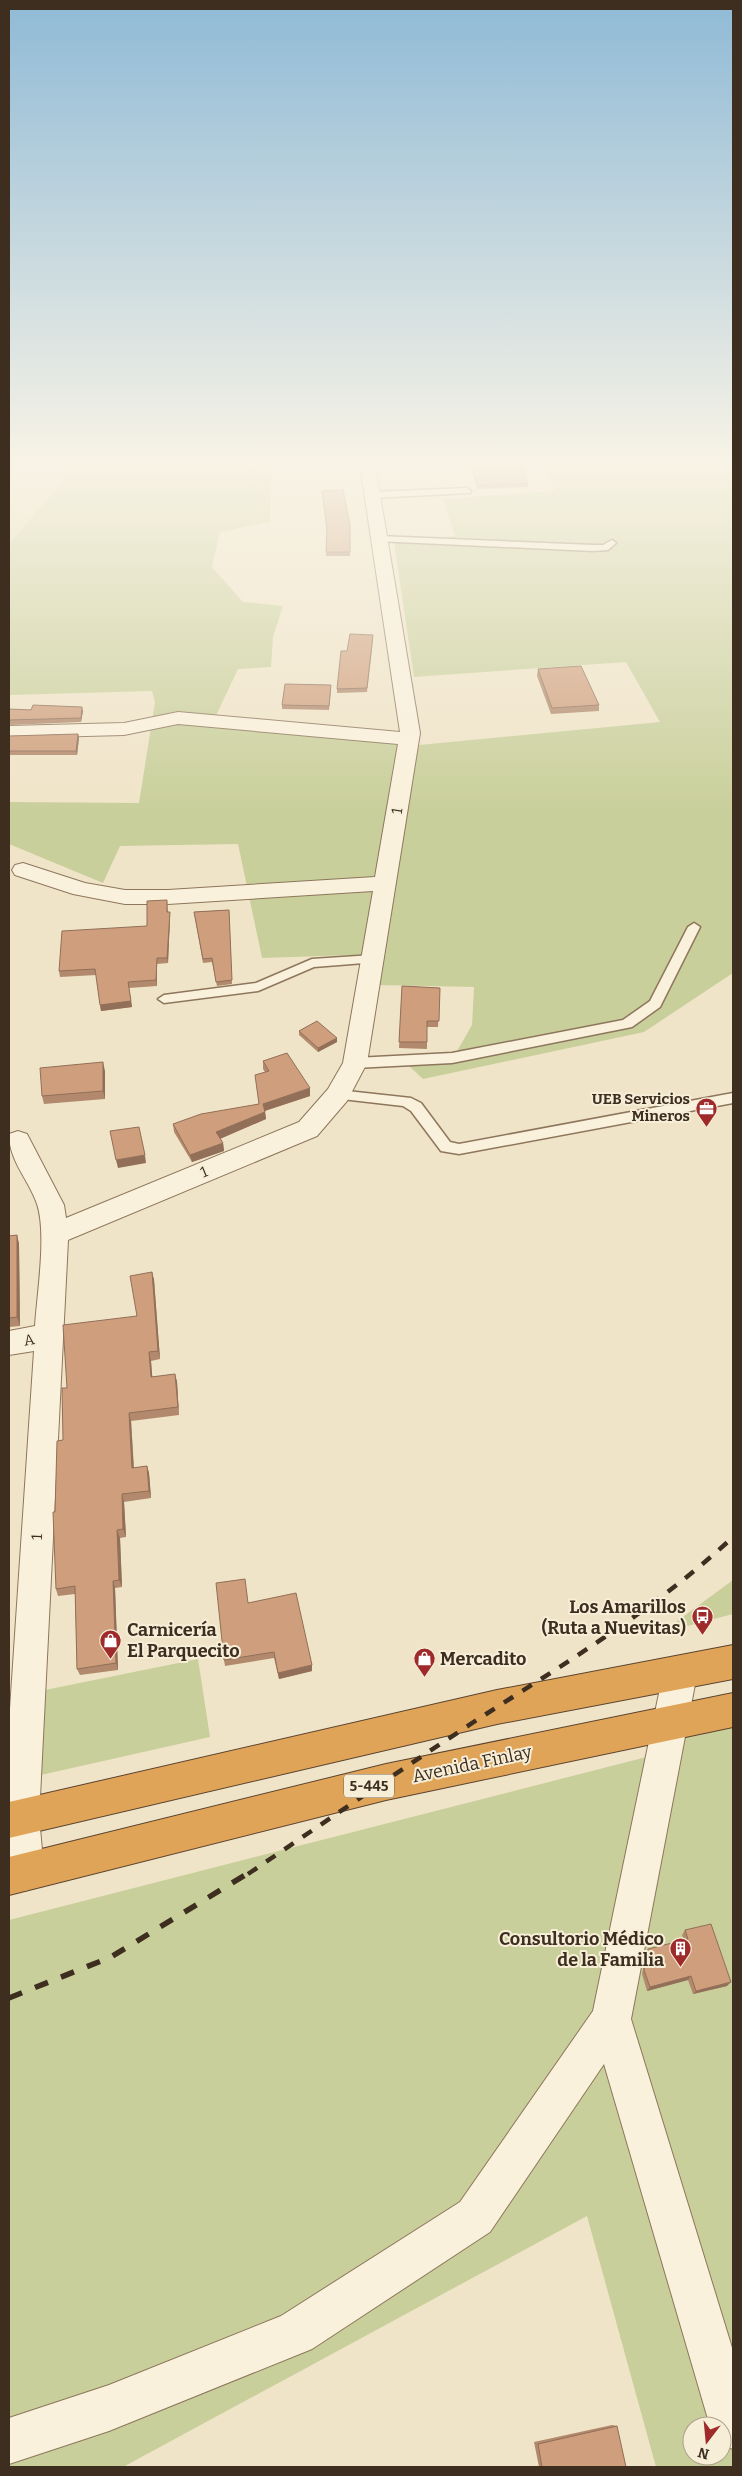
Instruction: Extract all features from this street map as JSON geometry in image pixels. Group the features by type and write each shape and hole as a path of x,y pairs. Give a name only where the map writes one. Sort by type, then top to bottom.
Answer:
{"highway":[{"path":"15,1818 497,1707 680,1674 733,1662"},
{"name":"Avenida Finlay","path":"17,1874 386,1782 733,1710"}],"street":[{"name":"1","path":"17,1874 15,1818 55,1234 308,1129 338,1095 355,1063 409,739 385,581"},
{"path":"9,732 124,729 178,718 409,739"},
{"path":"23,870 81,889 125,897 168,897 385,883"},
{"path":"18,1141 51,1205 55,1234"},
{"name":"A","path":"9,1343 48,1336"},
{"path":"9,2441 109,2408 296,2333 475,2217 611,2019 680,1674"},
{"path":"611,2019 733,2426"}],"lane":[{"path":"355,1063 452,1058 627,1024 655,1004 694,927"},
{"path":"164,999 258,987 312,963 373,959"},
{"path":"338,1095 406,1101 416,1107 446,1148 459,1149 733,1098"}],"green space":[{"path":"9,581 224,581 243,602 283,606 273,637 271,667 238,669 212,724 409,746 660,722 626,662 414,677 400,581 733,581 733,973 644,1032 423,1079 409,1066 456,1053 472,1025 474,987 376,985 382,954 262,958 238,844 120,846 103,883 9,844 9,802 139,803 155,702 152,691 9,695"},
{"path":"733,1580 733,1614 661,1633"},
{"path":"198,1659 210,1737 41,1775 45,1690"},
{"path":"733,1710 733,2467 656,2467 587,2216 123,2467 9,2467 9,1920 666,1752 671,1723"}],"building":[{"path":"350,634 373,635 367,688 337,689 341,651 347,651"},
{"path":"581,666 599,705 552,708 538,669"},
{"path":"285,684 331,685 329,706 282,705"},
{"path":"33,705 82,707 81,718 9,720 9,709 31,710"},
{"path":"78,734 76,751 9,751 9,736"},
{"path":"167,900 167,912 170,912 167,958 157,958 156,980 128,982 131,1001 100,1005 95,969 59,971 62,931 147,926 147,901"},
{"path":"229,910 232,980 216,982 212,958 203,959 194,912"},
{"path":"402,986 440,988 439,1021 427,1021 427,1042 399,1042"},
{"path":"317,1021 337,1038 318,1048 299,1031"},
{"path":"287,1053 310,1088 263,1104 265,1112 216,1132 223,1143 190,1155 173,1124 201,1114 259,1104 255,1075 269,1071 263,1061"},
{"path":"103,1062 103,1091 42,1096 40,1068"},
{"path":"139,1127 145,1155 116,1160 110,1131"},
{"path":"17,1235 17,1317 9,1318 9,1236"},
{"path":"152,1272 158,1351 149,1352 151,1377 175,1374 178,1407 129,1413 132,1468 147,1466 149,1491 122,1494 123,1529 117,1530 119,1580 113,1581 116,1663 77,1669 75,1586 56,1589 53,1512 55,1512 57,1441 63,1440 62,1388 67,1388 63,1325 137,1316 130,1276"},
{"path":"245,1579 248,1603 296,1593 312,1665 278,1673 274,1652 224,1660 216,1583"},
{"name":"Consultorio Médico de la Familia","path":"711,1924 731,1982 696,1991 691,1976 650,1987 644,1970 648,1949 688,1939 685,1930"},
{"path":"617,2426 626,2467 542,2467 538,2444"}],"railway":[{"path":"248,1874 434,1748 619,1627 678,1584 733,1537"},
{"path":"9,1998 111,1957 250,1872"}],"place":[{"name":"UEB Servicios Mineros","path":"706,1127"},
{"name":"Los Amarillos (Ruta a Nuevitas)","path":"702,1636"},
{"name":"Carnicería El Parquecito","path":"111,1659"},
{"name":"Mercadito","path":"424,1678"},
{"name":"Consultorio Médico de la Familia","path":"680,1968"}]}
